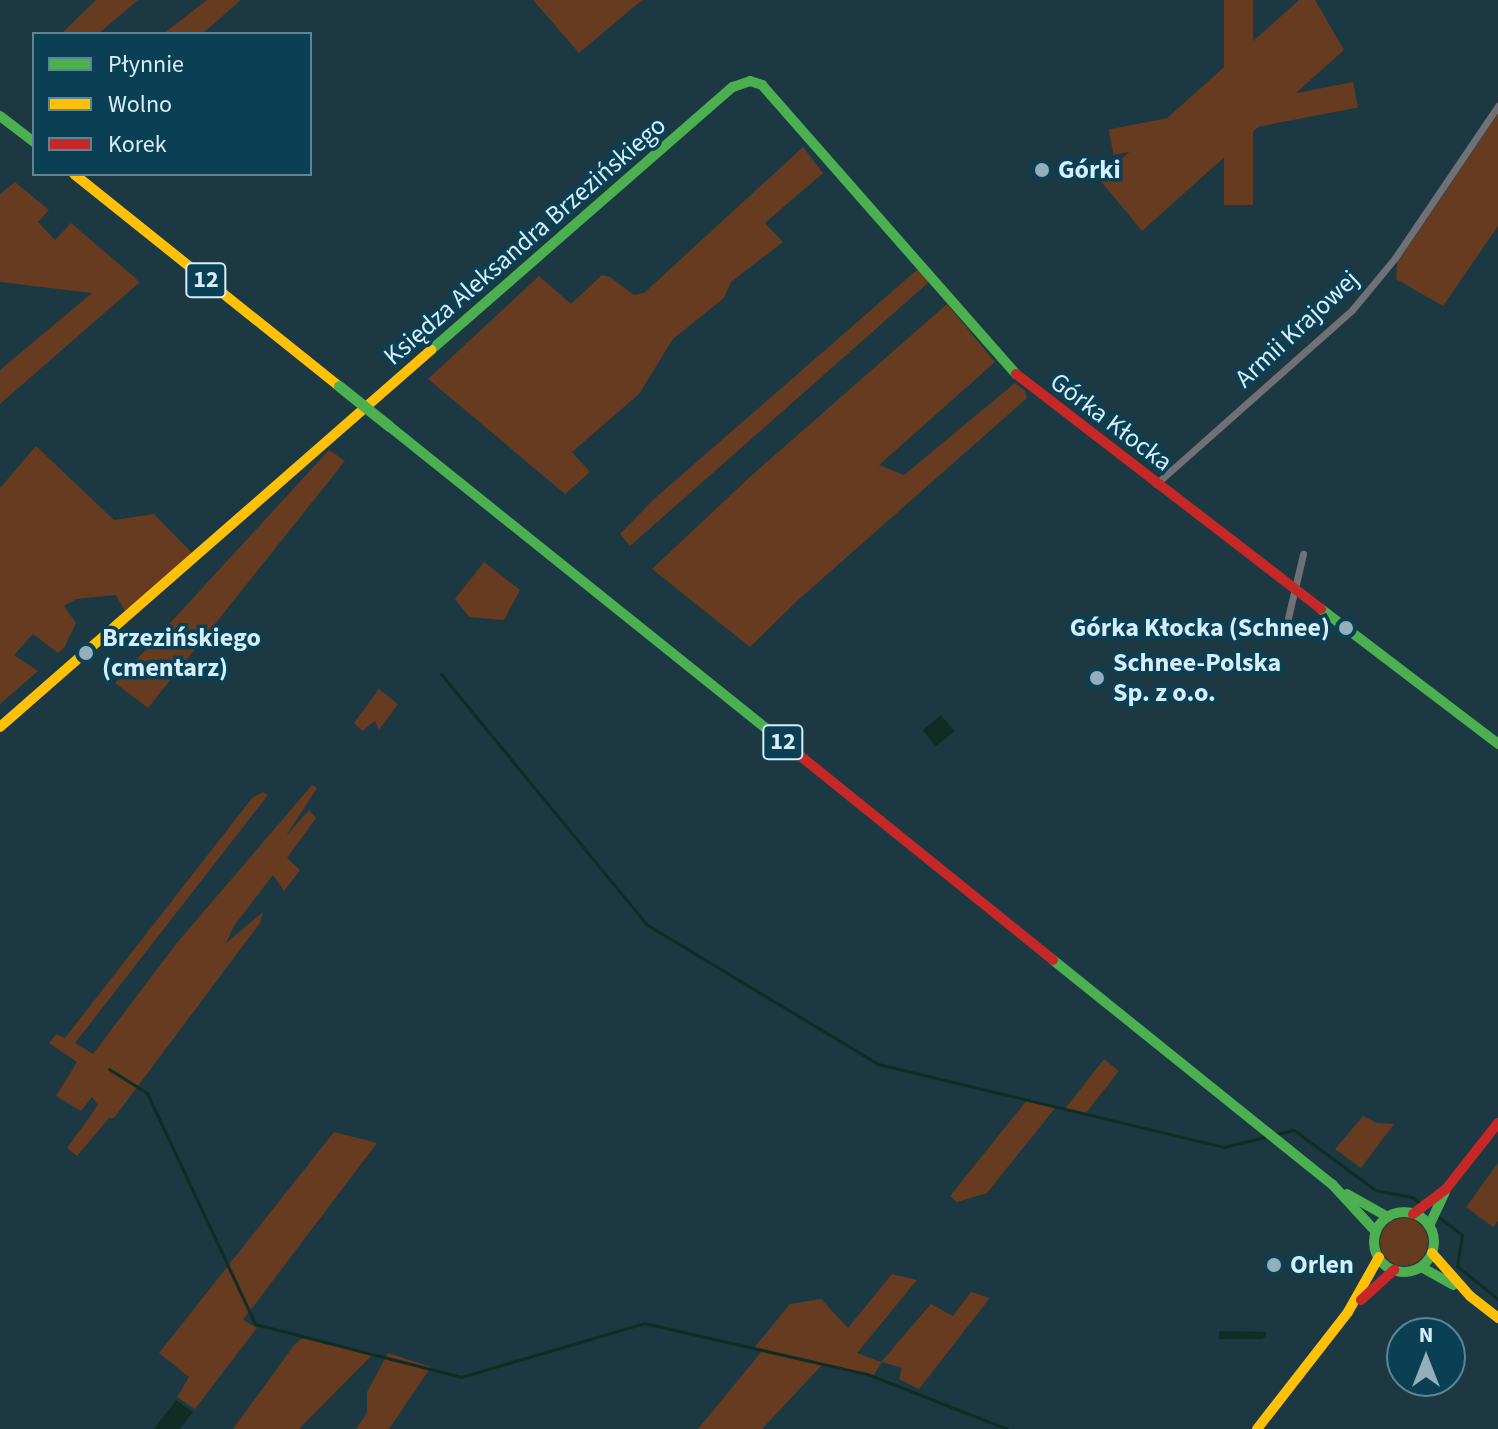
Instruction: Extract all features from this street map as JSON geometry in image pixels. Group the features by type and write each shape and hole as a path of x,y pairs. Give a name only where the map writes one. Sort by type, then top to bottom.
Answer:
{"main road":[{"name":"Księdza Aleksandra Brzezińskiego","path":"0,727 733,87 750,81"},
{"name":"Górka Kłocka","path":"750,81 762,85 1025,384 1498,744"},
{"path":"0,116 32,140"},
{"name":"12","path":"76,176 1270,1135 1332,1184 1388,1217"},
{"path":"1470,1296 1432,1253 1427,1214 1498,1123"},
{"name":"12","path":"1332,1184 1376,1232"},
{"path":"1257,1429 1348,1312 1379,1257 1376,1232 1388,1217 1427,1214"},
{"path":"1379,1257 1394,1270 1412,1271 1421,1267 1432,1253"},
{"path":"1421,1267 1470,1296 1498,1318"},
{"path":"1348,1312 1394,1270"}],"street":[{"name":"Armii Krajowej","path":"1156,484 1352,310 1395,258 1498,106"},
{"path":"1288,618 1292,587 1303,554"}],"shaded area":[{"path":"96,0 138,0 100,32 63,32"},
{"path":"207,0 241,0 204,32 166,32"},
{"path":"533,0 642,0 579,53"},
{"path":"1224,0 1253,0 1253,205 1224,205"},
{"path":"1299,0 1315,0 1344,50 1142,231 1099,179"},
{"path":"1353,82 1358,108 1114,155 1109,130"},
{"path":"1498,114 1498,226 1443,306 1396,279 1397,263"},
{"path":"803,147 823,173 765,223 783,242 731,282 724,298 673,339 639,394 572,452 590,472 565,494 428,379 539,276 571,304 602,275 610,277 634,295 644,293"},
{"path":"15,182 49,210 38,222 55,240 71,223 140,282 0,404 0,370 92,293 0,282 0,194"},
{"path":"918,269 929,282 630,546 620,534 654,499"},
{"path":"947,304 995,362 879,465 904,475 1015,383 1025,391 1027,398 797,601 750,647 652,569 752,475"},
{"path":"36,446 114,520 154,514 192,553 125,611 116,595 76,599 64,606 76,623 64,648 58,653 33,634 14,655 38,671 0,704 0,488"},
{"path":"329,450 345,461 148,708 115,683"},
{"path":"484,562 520,590 504,620 469,617 455,599"},
{"path":"379,689 398,704 379,730 375,721 362,731 354,723"},
{"path":"941,715 954,731 936,746 922,730"},
{"path":"312,785 317,788 286,836 309,810 316,818 287,858 300,870 284,891 273,875 234,926 226,943 263,912 260,923 114,1118 109,1118 77,1156 67,1148 98,1105 92,1097 81,1111 56,1096 77,1062 49,1043 56,1034 65,1038 252,798 263,792 268,795 75,1043 93,1054 176,944"},
{"path":"1104,1059 1119,1071 1085,1114 1065,1109"},
{"path":"1027,1100 1056,1107 987,1193 957,1202 950,1196"},
{"path":"1363,1116 1377,1123 1394,1124 1361,1168 1335,1149"},
{"path":"334,1132 377,1143 243,1320 257,1328 195,1409 177,1397 189,1377 159,1353"},
{"path":"1498,1163 1498,1221 1493,1227 1466,1207"},
{"path":"1404,1218 1421,1225 1428,1242 1421,1259 1404,1266 1387,1259 1380,1242 1387,1225"},
{"path":"892,1274 917,1280 857,1353 881,1362 931,1304 953,1316 971,1292 990,1298 919,1389 899,1379 902,1368 882,1362 873,1376 823,1364 762,1429 698,1429 762,1351 754,1348 790,1304 821,1299 848,1328"},
{"path":"1219,1331 1266,1332 1266,1336 1262,1339 1219,1339"},
{"path":"303,1338 374,1353 299,1429 233,1429 295,1344"},
{"path":"388,1353 431,1367 389,1429 356,1429 367,1413 367,1392"},
{"path":"176,1400 193,1412 180,1429 154,1429"}],"waterway":[{"path":"441,674 646,924 878,1064 1224,1147 1265,1137"},
{"path":"109,1069 147,1093 255,1324 461,1377 644,1323 867,1374 1007,1429"},
{"path":"1276,1134 1294,1130 1375,1190 1412,1197 1421,1204"},
{"path":"1437,1216 1462,1235 1457,1266 1498,1299"}],"traffic: fast":[{"path":"431,350 733,87 750,81 762,85 1016,374"},
{"path":"0,116 32,140"},
{"path":"339,386 389,426"},
{"path":"389,426 783,742"},
{"path":"1321,609 1498,744"},
{"path":"1053,960 1332,1184 1376,1232"},
{"path":"1429,1226 1445,1191"},
{"path":"1347,1194 1388,1217"},
{"path":"1404,1212 1425,1221 1434,1242 1425,1263 1404,1272 1383,1263 1374,1242 1383,1221 1404,1212"},
{"path":"1421,1267 1453,1285"}],"traffic: slow":[{"path":"76,176 339,386"},
{"path":"0,727 431,350"},
{"path":"1432,1253 1470,1296 1498,1318"},
{"path":"1257,1429 1348,1312 1379,1257"}],"traffic: jam":[{"path":"1016,374 1321,609"},
{"path":"783,742 1053,960"},
{"path":"1413,1214 1446,1189 1498,1123"},
{"path":"1361,1300 1394,1270"}],"place":[{"name":"Górki","path":"1042,170"},
{"name":"Górka Kłocka (Schnee)","path":"1346,628"},
{"name":"Brzezińskiego (cmentarz)","path":"86,653"},
{"name":"Schnee-Polska Sp. z o.o.","path":"1097,678"},
{"name":"Orlen","path":"1274,1265"}]}
